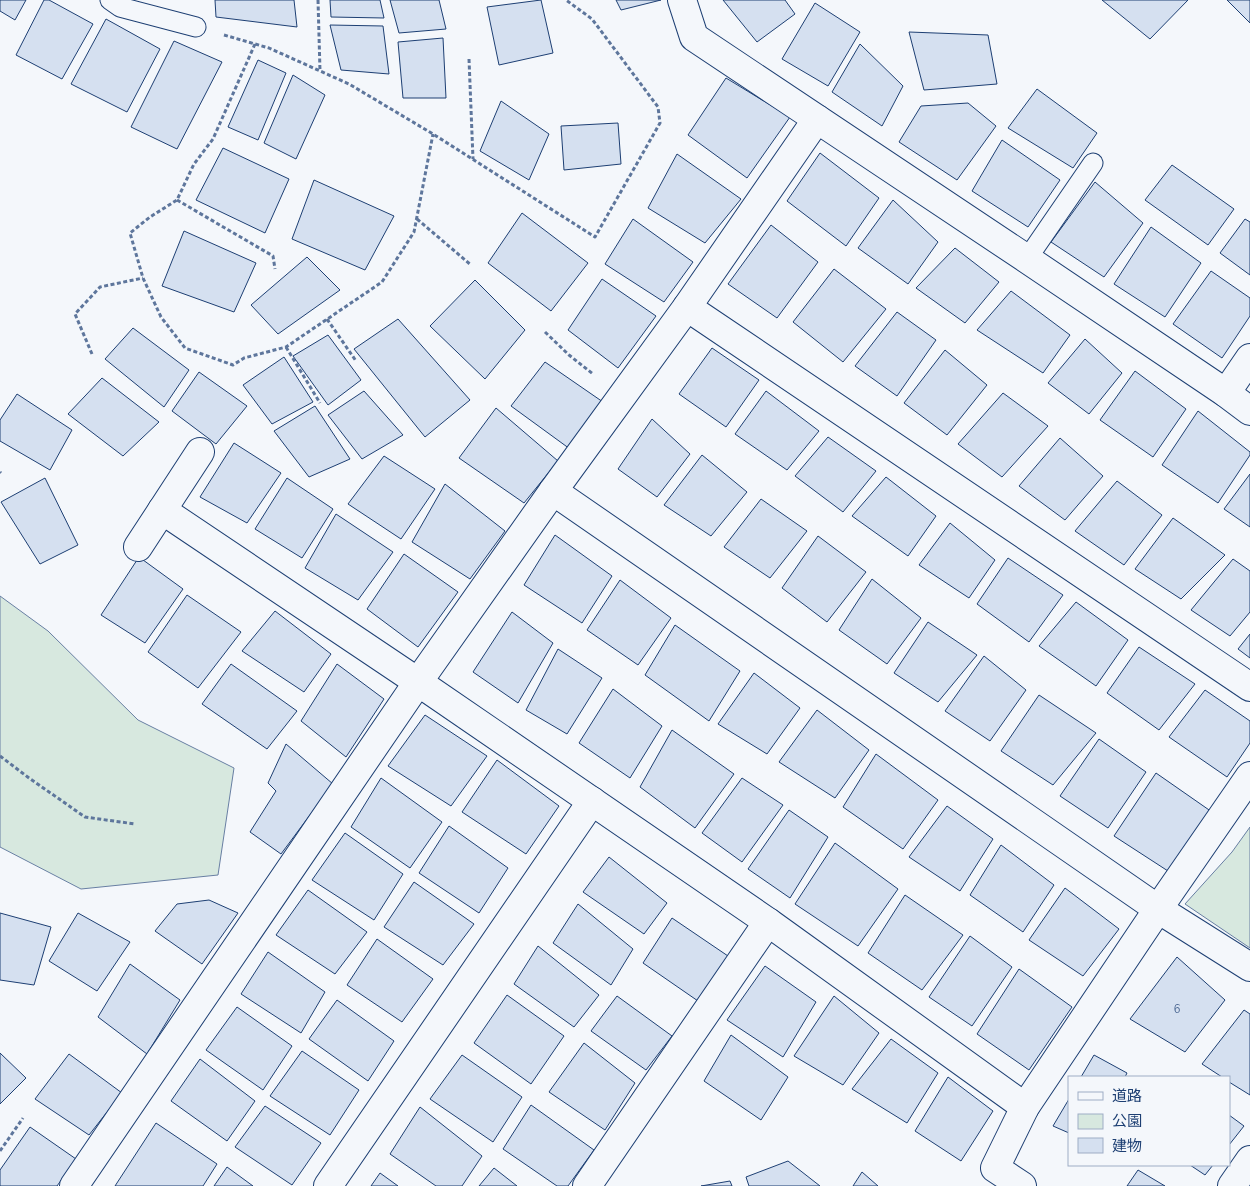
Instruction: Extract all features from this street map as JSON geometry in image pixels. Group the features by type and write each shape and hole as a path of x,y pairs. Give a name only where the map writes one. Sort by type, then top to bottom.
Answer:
{"street":[{"path":"682,0 694,37 1027,258 1226,393 1250,412"},
{"path":"74,1186 418,682 621,396 687,307 817,118"},
{"path":"687,307 1250,687"},
{"path":"1226,393 1250,358"},
{"path":"138,547 200,452"},
{"path":"553,491 1158,909 1250,967"},
{"path":"162,510 418,682 768,922 1025,1107"},
{"path":"1022,1186 995,1168 1025,1107 1250,776"},
{"path":"328,1186 592,801"},
{"path":"587,1186 768,922"},
{"path":"1232,1186 1250,1160"}],"lane":[{"path":"110,0 120,7 196,27"},
{"path":"1027,258 1093,163"}],"path":[{"path":"318,0 320,71"},
{"path":"196,27 269,48 349,84 433,134 595,237 660,123 658,107 592,19 566,0"},
{"path":"255,44 213,138 194,164 177,200 150,217 130,233 143,278 162,316 185,348 233,365 244,358 286,347 382,282 414,232 433,134"},
{"path":"470,59 473,159"},
{"path":"177,200 273,256 275,269"},
{"path":"416,218 471,265"},
{"path":"92,354 75,314 100,286 143,278"},
{"path":"327,319 356,361"},
{"path":"545,332 569,355 621,396"},
{"path":"286,347 320,403"},
{"path":"0,756 85,817 135,824"},
{"path":"0,1151 23,1118"}],"green space":[{"path":"0,596 48,631 138,720 234,768 218,875 81,889 0,847"},
{"path":"1250,827 1250,948 1185,904 1232,852"}],"building":[{"path":"0,0 26,0 15,20 0,11"},
{"path":"44,0 49,0 93,24 62,79 16,55"},
{"path":"215,0 294,0 297,27 216,17"},
{"path":"330,0 380,0 384,18 331,17"},
{"path":"390,0 439,0 446,29 399,33"},
{"path":"541,0 553,53 499,65 487,7"},
{"path":"616,0 661,0 621,10"},
{"path":"723,0 785,0 795,14 757,42"},
{"path":"1102,0 1188,0 1150,39"},
{"path":"1227,0 1250,0 1250,23"},
{"path":"815,3 860,32 828,86 782,59"},
{"path":"106,19 160,49 127,112 71,84"},
{"path":"330,25 383,26 389,74 341,70"},
{"path":"909,32 988,35 997,84 924,90"},
{"path":"443,38 446,98 403,98 398,42"},
{"path":"174,41 222,62 177,149 131,127"},
{"path":"860,44 903,86 882,126 832,92"},
{"path":"258,60 286,73 258,140 228,127"},
{"path":"293,75 325,95 296,159 264,143"},
{"path":"726,78 790,117 747,178 688,135"},
{"path":"1037,89 1097,133 1073,168 1008,128"},
{"path":"501,101 549,134 529,180 480,151"},
{"path":"968,103 996,126 957,180 899,142 921,106"},
{"path":"618,123 621,164 564,170 561,126"},
{"path":"1002,140 1060,180 1028,227 972,191"},
{"path":"223,148 289,179 265,233 196,200"},
{"path":"820,153 879,198 846,246 787,201"},
{"path":"677,154 741,199 705,243 648,208"},
{"path":"1172,165 1234,209 1208,245 1145,200"},
{"path":"314,180 394,216 365,270 292,239"},
{"path":"1095,182 1143,223 1104,277 1051,242"},
{"path":"893,200 938,242 908,284 858,248"},
{"path":"522,213 588,263 551,311 488,263"},
{"path":"633,219 693,262 664,302 605,264"},
{"path":"1245,219 1250,222 1250,275 1220,253"},
{"path":"771,225 818,262 777,318 728,284"},
{"path":"1151,227 1201,263 1165,317 1114,284"},
{"path":"184,231 256,263 234,312 162,286"},
{"path":"955,248 999,282 965,323 916,288"},
{"path":"307,257 340,290 278,334 251,305"},
{"path":"834,269 886,309 843,362 793,322"},
{"path":"1211,271 1250,298 1250,316 1222,358 1173,324"},
{"path":"602,279 656,316 618,368 568,330"},
{"path":"475,280 525,330 485,379 430,326"},
{"path":"1011,291 1070,335 1043,373 977,330"},
{"path":"897,312 936,340 897,396 855,366"},
{"path":"398,319 470,400 425,437 354,349"},
{"path":"133,328 189,370 164,407 105,359"},
{"path":"328,335 361,380 328,405 293,356"},
{"path":"1085,339 1122,373 1089,414 1048,383"},
{"path":"712,348 759,380 726,427 679,394"},
{"path":"945,350 987,385 947,435 904,403"},
{"path":"284,357 313,402 272,424 243,385"},
{"path":"545,362 603,402 570,449 511,406"},
{"path":"1135,371 1186,409 1153,457 1100,420"},
{"path":"199,372 247,406 216,444 172,411"},
{"path":"102,378 159,422 123,456 68,414"},
{"path":"364,391 403,435 362,459 328,415"},
{"path":"766,391 819,431 787,470 735,434"},
{"path":"1003,393 1048,426 1002,477 958,444"},
{"path":"17,394 72,430 50,470 0,441 0,420"},
{"path":"315,406 350,459 309,477 274,431"},
{"path":"496,408 558,461 524,503 459,458"},
{"path":"1198,411 1250,452 1250,455 1218,503 1162,465"},
{"path":"652,419 690,454 657,497 618,469"},
{"path":"828,437 876,471 843,512 795,476"},
{"path":"1060,438 1103,476 1065,520 1019,486"},
{"path":"234,443 281,473 247,523 200,497"},
{"path":"702,455 747,492 711,536 664,505"},
{"path":"384,456 435,489 401,539 348,504"},
{"path":"1250,474 1250,527 1224,509"},
{"path":"886,477 936,516 908,556 852,516"},
{"path":"45,478 78,545 40,564 1,502"},
{"path":"287,478 333,509 302,558 255,529"},
{"path":"1117,481 1162,515 1124,565 1075,531"},
{"path":"445,484 505,531 470,579 412,542"},
{"path":"761,499 807,531 770,578 724,547"},
{"path":"336,514 393,552 358,600 305,568"},
{"path":"1173,518 1225,555 1181,599 1135,569"},
{"path":"950,523 995,560 969,598 919,565"},
{"path":"555,535 612,576 582,623 524,585"},
{"path":"818,536 866,572 827,622 782,588"},
{"path":"404,554 458,592 418,647 367,609"},
{"path":"139,557 183,589 145,643 101,615"},
{"path":"1008,558 1063,595 1029,642 977,604"},
{"path":"1233,559 1250,571 1250,612 1230,636 1191,610"},
{"path":"872,579 921,618 887,664 839,630"},
{"path":"620,580 671,618 638,665 587,630"},
{"path":"187,595 241,632 198,688 148,652"},
{"path":"1076,602 1128,640 1096,686 1039,646"},
{"path":"275,611 331,654 304,692 242,651"},
{"path":"512,612 553,643 518,703 473,672"},
{"path":"928,622 977,655 938,702 894,673"},
{"path":"675,625 740,671 709,721 645,675"},
{"path":"1250,634 1250,658 1238,649"},
{"path":"1139,647 1195,684 1159,730 1107,693"},
{"path":"558,649 602,678 567,734 526,710"},
{"path":"984,656 1026,690 990,741 945,711"},
{"path":"231,664 297,711 267,749 202,704"},
{"path":"337,664 384,699 346,757 301,721"},
{"path":"754,673 800,708 767,754 718,724"},
{"path":"613,689 662,726 630,778 579,743"},
{"path":"1205,690 1250,721 1250,743 1227,777 1169,737"},
{"path":"1039,695 1096,733 1053,785 1001,751"},
{"path":"817,710 869,750 835,798 779,762"},
{"path":"425,715 487,756 451,806 388,766"},
{"path":"672,730 734,774 695,828 640,787"},
{"path":"1099,739 1146,772 1108,828 1060,796"},
{"path":"286,744 333,784 281,854 250,832 276,791 268,783"},
{"path":"876,754 938,800 903,849 843,807"},
{"path":"497,760 559,806 526,854 462,812"},
{"path":"1156,773 1212,812 1168,871 1114,836"},
{"path":"381,778 442,822 410,868 351,827"},
{"path":"742,778 783,805 742,862 702,833"},
{"path":"947,806 993,839 960,891 909,857"},
{"path":"789,810 828,837 790,898 748,869"},
{"path":"449,826 508,868 479,913 419,873"},
{"path":"345,833 403,874 374,920 312,880"},
{"path":"835,843 898,889 858,946 795,904"},
{"path":"1001,845 1054,885 1023,932 970,895"},
{"path":"609,857 667,903 644,934 583,892"},
{"path":"414,882 474,924 443,965 384,927"},
{"path":"1065,888 1119,929 1083,976 1029,940"},
{"path":"308,890 367,932 335,974 276,935"},
{"path":"905,895 963,935 922,990 868,953"},
{"path":"209,900 238,913 202,964 155,931 177,904"},
{"path":"578,904 633,949 611,985 553,943"},
{"path":"0,913 51,927 34,985 0,980"},
{"path":"78,913 130,942 97,991 49,961"},
{"path":"672,918 728,956 698,1001 643,963"},
{"path":"970,936 1012,967 972,1026 929,997"},
{"path":"377,939 433,979 402,1022 347,985"},
{"path":"538,946 599,995 574,1027 514,984"},
{"path":"268,952 325,992 301,1033 241,994"},
{"path":"1177,957 1225,1000 1185,1052 1130,1019"},
{"path":"130,964 180,1000 147,1054 98,1017"},
{"path":"765,966 816,1002 783,1057 727,1020"},
{"path":"1019,969 1072,1007 1029,1070 977,1034"},
{"path":"507,995 564,1036 531,1084 474,1043"},
{"path":"617,996 672,1036 646,1070 591,1031"},
{"path":"834,996 879,1033 843,1085 794,1056"},
{"path":"337,1000 394,1041 368,1081 309,1039"},
{"path":"237,1007 292,1046 263,1090 206,1050"},
{"path":"1244,1010 1250,1014 1250,1095 1230,1083 1230,1076 1220,1076 1202,1064"},
{"path":"731,1035 788,1077 761,1120 704,1081"},
{"path":"891,1039 938,1073 907,1123 852,1089"},
{"path":"584,1043 635,1083 605,1130 549,1092"},
{"path":"302,1051 359,1090 330,1135 270,1096"},
{"path":"0,1053 26,1078 0,1104"},
{"path":"69,1054 122,1093 89,1135 35,1099"},
{"path":"462,1055 522,1097 493,1142 430,1099"},
{"path":"1094,1055 1127,1073 1126,1076 1082,1076"},
{"path":"200,1059 255,1101 227,1141 171,1101"},
{"path":"948,1077 993,1111 961,1161 915,1131"},
{"path":"1068,1101 1068,1133 1053,1126"},
{"path":"531,1105 594,1150 568,1186 557,1186 503,1149"},
{"path":"265,1106 321,1143 292,1185 235,1147"},
{"path":"420,1107 482,1156 462,1186 436,1186 390,1154"},
{"path":"1230,1116 1244,1126 1230,1144"},
{"path":"156,1123 217,1164 203,1186 115,1186"},
{"path":"30,1127 76,1159 57,1186 0,1186 0,1170"},
{"path":"788,1161 820,1186 749,1186 746,1177"},
{"path":"1192,1166 1212,1166 1205,1175"},
{"path":"227,1167 253,1186 214,1186"},
{"path":"494,1168 517,1186 479,1186"},
{"path":"1138,1170 1165,1186 1127,1186"},
{"path":"862,1172 878,1186 853,1186"},
{"path":"380,1173 398,1186 371,1186"},
{"path":"730,1181 732,1186 701,1186"}]}
